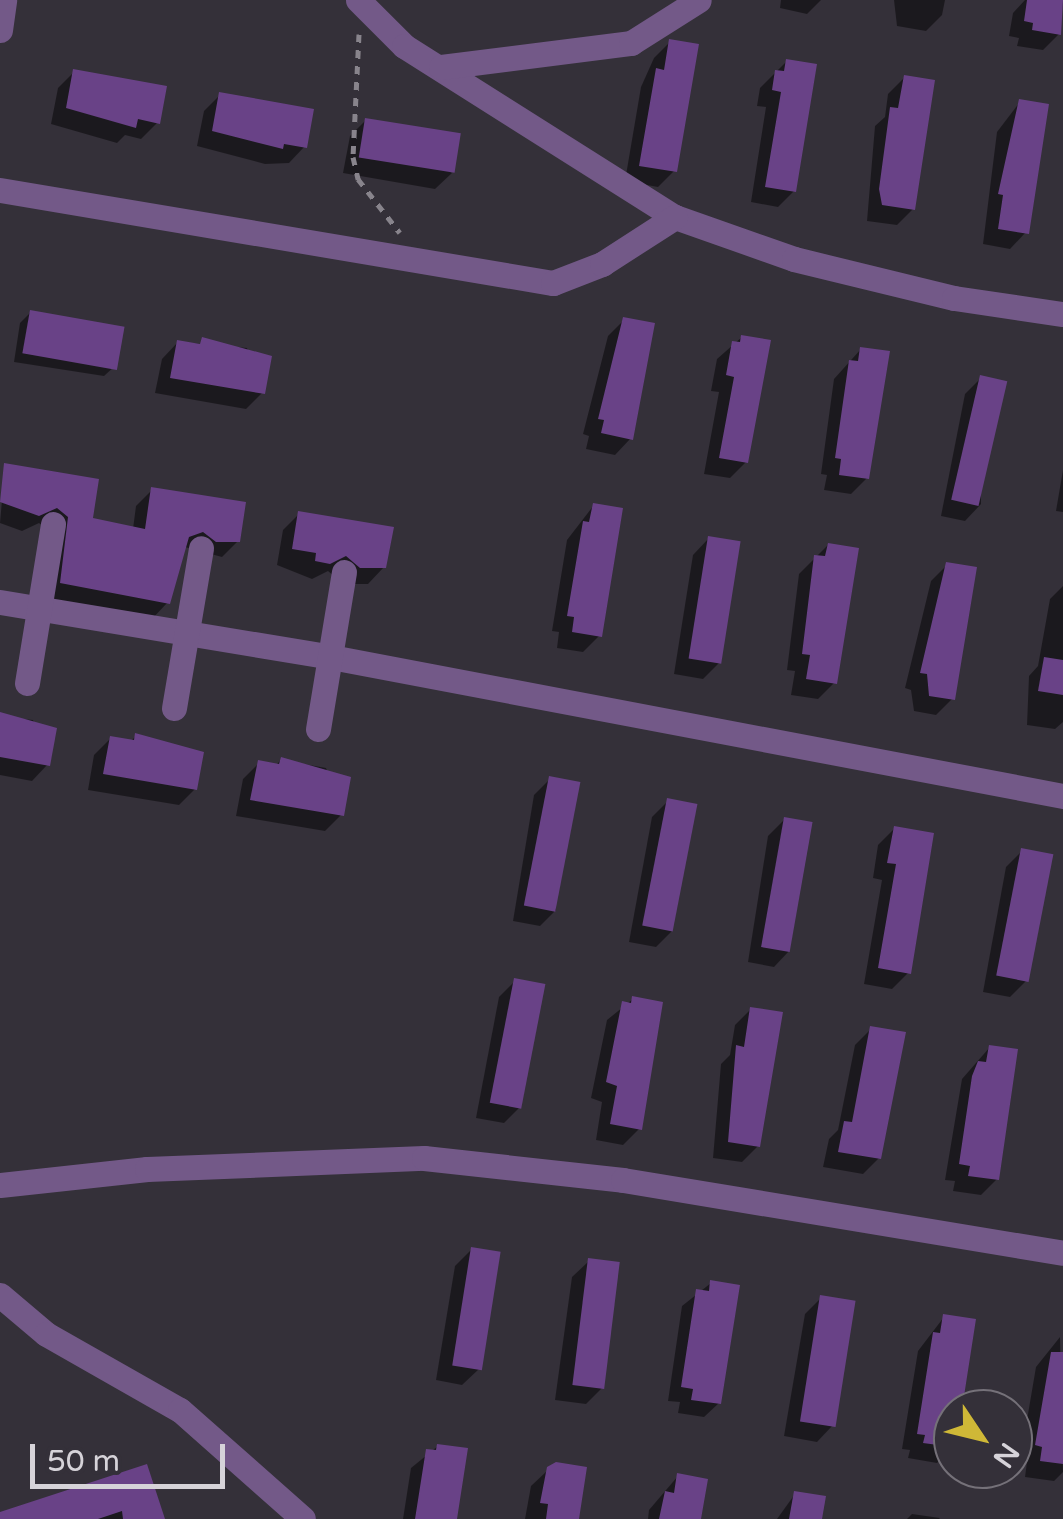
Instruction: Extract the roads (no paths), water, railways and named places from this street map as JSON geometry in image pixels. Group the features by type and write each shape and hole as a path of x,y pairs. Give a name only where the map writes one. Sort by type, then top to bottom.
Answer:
{"lane":[{"path":"0,30 4,0"},
{"path":"441,66 631,43 699,0"},
{"path":"361,6 441,66 675,217 794,259 954,298 1063,314"},
{"path":"0,190 554,283 602,264 675,217"},
{"path":"27,682 52,524"},
{"path":"174,708 201,548"},
{"path":"318,729 344,572"},
{"path":"0,602 331,657 1063,796"},
{"path":"0,1186 110,1171 424,1158 623,1180 1063,1253"},
{"path":"0,1295 46,1334 180,1410 302,1519"}]}
